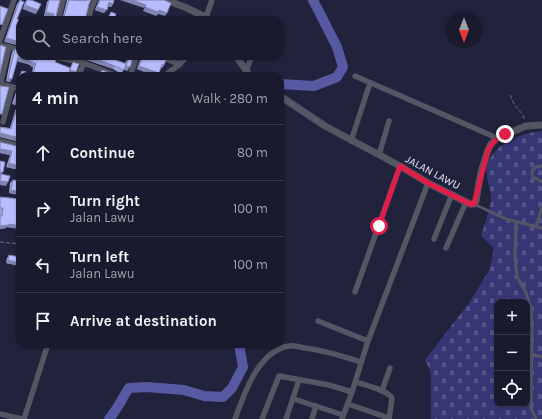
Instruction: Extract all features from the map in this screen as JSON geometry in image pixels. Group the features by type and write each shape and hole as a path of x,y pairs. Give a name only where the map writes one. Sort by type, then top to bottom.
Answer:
{"street":[{"path":"0,40 8,9 14,0"},
{"path":"61,16 63,0"},
{"path":"89,16 95,0"},
{"path":"166,0 201,16"},
{"path":"208,16 212,0"},
{"path":"0,45 16,49"},
{"path":"9,47 0,85 16,88"},
{"path":"69,60 84,63 108,72"},
{"path":"131,72 136,60"},
{"path":"168,60 180,64"},
{"path":"169,72 184,60"},
{"path":"239,60 247,72"},
{"path":"248,72 251,60"},
{"path":"80,72 84,63"},
{"path":"355,76 497,138 526,126 542,125"},
{"path":"351,141 370,83"},
{"path":"3,122 12,88"},
{"name":"JALAN LAWU","path":"284,99 314,120 351,141 470,204 474,204 488,150 497,138"},
{"path":"379,155 389,121"},
{"path":"0,141 16,145"},
{"path":"355,292 400,166"},
{"path":"294,398 342,417 356,382 368,341 428,183"},
{"path":"434,239 452,194"},
{"path":"446,248 466,202"},
{"path":"318,321 368,341"},
{"path":"235,419 246,388 256,372 266,358 284,348 290,346 324,350 361,362"},
{"path":"0,414 23,419 47,348"},
{"path":"382,391 390,368"},
{"path":"262,419 279,376 329,385 352,392"},
{"path":"286,419 299,380"},
{"path":"348,404 390,418 392,396 356,382"},
{"path":"312,419 316,406"},
{"path":"370,419 372,412"}],"lane":[{"path":"542,166 537,166 534,168 532,173 534,177 542,182"},
{"path":"474,204 516,222 542,228"},
{"path":"536,227 542,207"},
{"path":"516,222 517,276 527,295 531,309 531,408 536,419"},
{"path":"531,354 542,357"}],"path":[{"path":"510,94 514,104 523,115 526,126"},
{"path":"0,242 16,244"}],"green space":[{"path":"542,131 542,419 431,419 431,372 425,360 469,303 490,269 494,248 481,236 491,200 487,166 495,151 502,145 526,134"}],"building":[{"path":"20,0 24,2 18,16 16,16 16,41 6,38"},
{"path":"27,0 41,4 38,10 25,5"},
{"path":"49,0 60,0 56,16 46,12"},
{"path":"69,0 91,0 86,16 64,16"},
{"path":"100,0 114,0 113,4 109,2 107,10 97,7"},
{"path":"132,0 164,0 171,3 167,13 159,10 158,12 145,7 146,5"},
{"path":"0,6 8,9 2,25 0,24"},
{"path":"111,12 116,14 115,16 110,16"},
{"path":"0,45 6,47 0,73"},
{"path":"16,49 17,60 12,79 8,78"},
{"path":"27,60 56,60 55,62 70,68 69,72 34,72 36,63"},
{"path":"99,60 116,60 126,64 124,70"},
{"path":"128,60 132,60 130,67 126,66"},
{"path":"141,60 166,60 164,65 162,64 159,72 139,66"},
{"path":"73,62 79,64 76,72 70,70"},
{"path":"0,86 9,87 2,114 0,114"},
{"path":"16,112 16,137 0,133 0,127 11,129"},
{"path":"0,142 16,146 16,165 9,163 12,151 1,149 0,153"},
{"path":"0,161 5,162 3,172 0,172"},
{"path":"1,174 10,176 8,182 0,181"},
{"path":"13,180 16,180 16,191 11,190"},
{"path":"0,197 16,199 16,225 9,224 0,226 0,216 2,216 3,208 0,208"},
{"path":"9,255 16,256 16,262 8,260"}],"waterway":[{"path":"284,84 314,86 337,77 343,67 337,47 313,0"},
{"path":"109,419 115,412 129,388 147,387 184,390 204,396 223,397 232,388 243,367 240,348"}],"route":[{"path":"379,226 400,166 428,183 470,204 474,204 476,201 481,172 488,150 497,138 505,134"}]}
